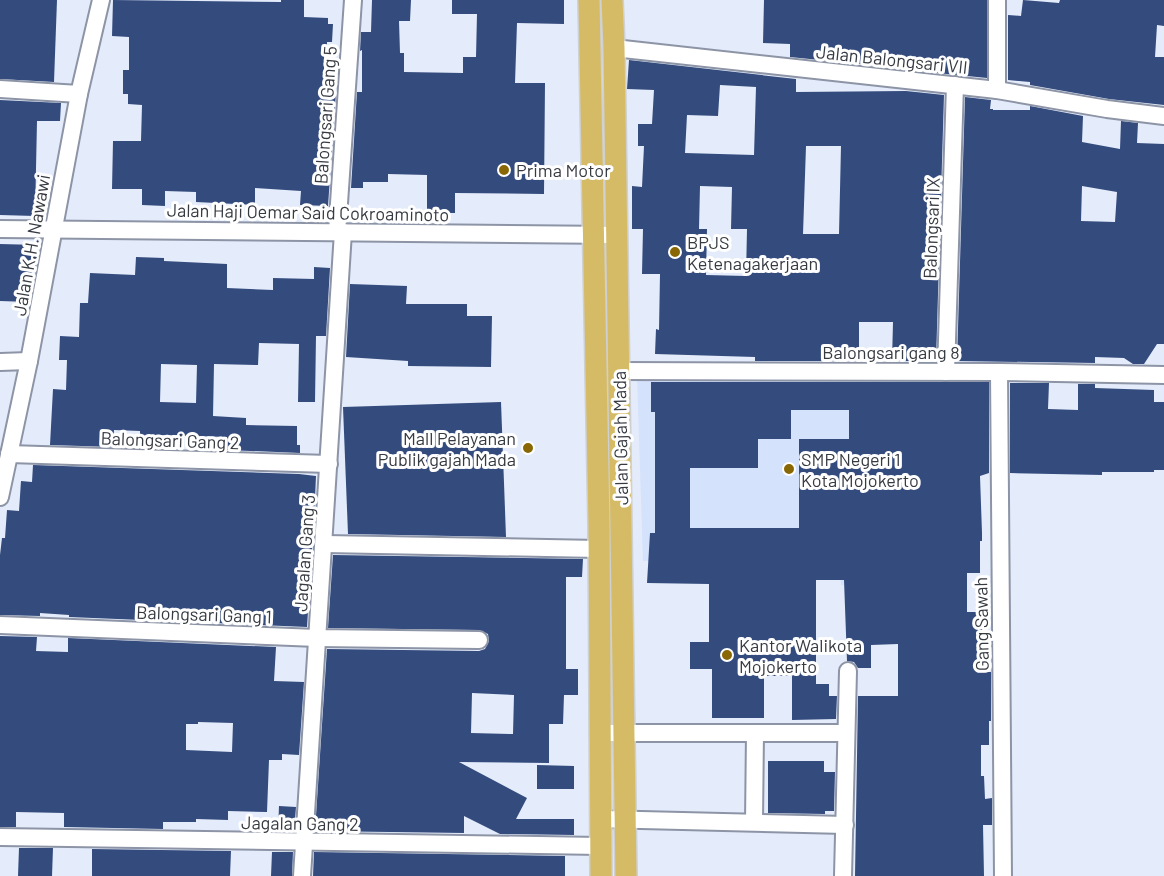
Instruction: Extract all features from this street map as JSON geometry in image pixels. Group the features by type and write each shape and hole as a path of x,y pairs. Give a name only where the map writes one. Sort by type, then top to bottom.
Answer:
{"main road":[{"name":"Jalan Gajah Mada","path":"589,0 597,399 601,876"},
{"name":"Jalan Gajah Mada","path":"612,0 626,876"},
{"path":"597,399 619,399"}],"street":[{"name":"Jalan K.H. Nawawi","path":"0,497 29,361 79,94 101,0"},
{"name":"Balongsari Gang 5","path":"340,232 353,0"},
{"path":"997,0 997,90"},
{"name":"Jalan Balongsari VII","path":"614,48 997,90 1107,109 1164,116"},
{"name":"Balongsari IX","path":"946,372 955,85"},
{"path":"0,89 79,94"},
{"name":"Jalan Haji Oemar Said Cokroaminoto","path":"0,229 616,235"},
{"name":"Jagalan Gang 3","path":"302,876 316,638 325,544 340,232"},
{"path":"0,362 29,361"},
{"name":"Balongsari gang 8","path":"618,371 1164,375"},
{"name":"Gang Sawah","path":"999,372 1003,876"},
{"name":"Balongsari Gang 2","path":"9,454 329,464"},
{"path":"325,544 599,549"},
{"name":"Balongsari Gang 1","path":"0,625 316,638 479,640"},
{"path":"843,876 848,671"},
{"path":"600,733 846,733"},
{"path":"754,822 755,733"},
{"path":"600,819 845,825"},
{"name":"Jagalan Gang 2","path":"0,837 600,846"}],"shaded area":[{"name":"SMP Negeri 1 Kota Mojokerto","path":"637,377 937,377 938,584 841,585 840,561 643,561"}],"building":[{"path":"0,0 57,0 54,82 0,79"},
{"path":"113,0 281,2 281,0 304,0 304,17 328,18 328,24 333,24 332,42 327,42 327,48 324,48 324,77 331,78 330,92 336,92 328,206 300,205 301,191 255,188 255,205 196,202 196,192 165,191 165,206 142,205 142,189 112,189 113,141 141,141 142,105 128,104 128,94 123,94 123,70 129,70 129,37 112,36"},
{"path":"372,0 411,0 410,21 399,21 400,53 404,53 404,72 463,73 463,57 476,57 477,14 452,14 452,0 564,0 564,24 517,23 515,83 545,83 544,194 455,193 455,213 427,213 427,175 388,174 388,182 363,182 363,188 351,188 357,92 362,92 361,32 371,32"},
{"path":"764,0 987,0 987,78 907,70 907,67 790,57 790,44 763,43"},
{"path":"1023,0 1059,3 1060,0 1164,0 1164,26 1157,25 1155,57 1164,57 1164,105 1109,99 1030,85 1030,82 1008,80 1008,15 1021,16"},
{"path":"629,60 796,79 796,92 906,91 944,95 936,361 892,361 893,322 859,322 859,361 755,361 755,357 655,354 656,329 659,330 660,274 642,274 643,229 632,229 632,186 642,187 644,146 638,146 638,124 652,124 654,90 627,89","holes":["720,85 756,87 754,155 685,153 687,115 718,116","806,146 841,146 839,234 803,234","700,186 732,187 731,229 747,229 746,276 706,275 707,229 699,229"]},
{"path":"965,97 991,100 990,109 993,110 1030,110 1030,106 1083,116 1082,142 1120,149 1121,121 1138,123 1137,143 1164,144 1164,344 1157,344 1144,364 1133,364 1124,358 1095,357 1095,363 957,361","holes":["1082,186 1117,192 1115,222 1081,221"]},
{"path":"0,100 61,103 60,121 37,121 35,216 0,215"},
{"path":"0,244 38,245 36,269 32,269 29,302 0,301"},
{"path":"136,257 164,258 164,261 227,264 227,288 273,290 273,278 314,279 314,267 330,268 326,336 316,336 315,402 298,402 299,344 259,343 258,365 214,364 213,416 246,418 246,425 297,426 297,445 300,445 300,453 227,450 227,437 158,435 158,448 140,448 140,431 114,430 113,447 50,445 53,389 66,390 67,360 59,360 60,336 79,337 80,303 88,303 90,273 135,275","holes":["161,364 197,365 196,403 160,402"]},
{"path":"350,284 407,286 406,304 467,304 467,316 492,316 491,367 408,366 408,361 346,357"},
{"path":"651,382 989,382 989,473 980,476 982,541 980,541 980,573 967,573 967,612 982,612 983,672 991,672 989,745 981,745 981,776 984,776 985,799 992,798 992,825 983,825 984,876 855,876 858,696 898,696 898,644 871,645 871,668 858,668 854,662 847,661 844,580 816,580 816,684 829,684 829,696 837,696 836,719 792,720 792,676 764,676 764,718 712,718 712,669 690,669 690,642 709,642 709,584 647,583 650,533 655,533 655,412 651,412","holes":["791,410 849,410 849,439 799,439 799,528 690,528 690,468 758,468 758,439 791,439"]},
{"path":"1010,383 1049,383 1048,409 1078,410 1078,384 1095,384 1095,388 1154,390 1154,402 1164,402 1164,470 1102,472 1102,475 1010,473"},
{"name":"Mall Pelayanan Publik gajah Mada","path":"501,402 506,537 348,534 343,407"},
{"path":"33,465 316,476 314,520 307,520 306,548 312,548 307,627 69,617 69,615 40,613 40,616 0,615 0,555 2,538 5,538 7,510 19,511 21,481 32,482"},
{"path":"333,555 583,559 582,577 566,577 566,669 578,669 578,695 564,695 563,724 549,724 549,763 459,762 527,798 516,819 574,819 574,835 500,834 464,816 464,833 315,831 327,649 479,651 485,649 489,641 488,634 479,630 328,628","holes":["472,693 514,695 513,734 471,733"]},
{"path":"0,636 37,637 36,651 68,652 68,638 276,647 274,681 304,682 299,755 282,754 282,760 269,760 267,812 228,811 228,820 196,819 196,822 163,822 163,829 64,827 64,813 16,812 16,827 0,827","holes":["233,723 232,752 186,750 186,724"]},
{"path":"768,761 824,761 824,772 835,772 834,811 825,811 825,814 768,813"},
{"path":"537,765 574,766 574,789 537,789"},
{"path":"279,806 296,807 294,831 278,831"},
{"path":"19,848 53,848 52,876 18,876"},
{"path":"92,849 231,851 230,876 92,876"},
{"path":"272,852 293,852 292,876 271,876"},
{"path":"314,852 565,856 565,876 313,876"}],"place":[{"name":"Prima Motor","path":"504,170"},
{"name":"BPJS Ketenagakerjaan","path":"675,252"},
{"name":"Mall Pelayanan Publik gajah Mada","path":"528,448"},
{"name":"SMP Negeri 1 Kota Mojokerto","path":"789,469"},
{"name":"Kantor Walikota Mojokerto","path":"727,655"}]}
